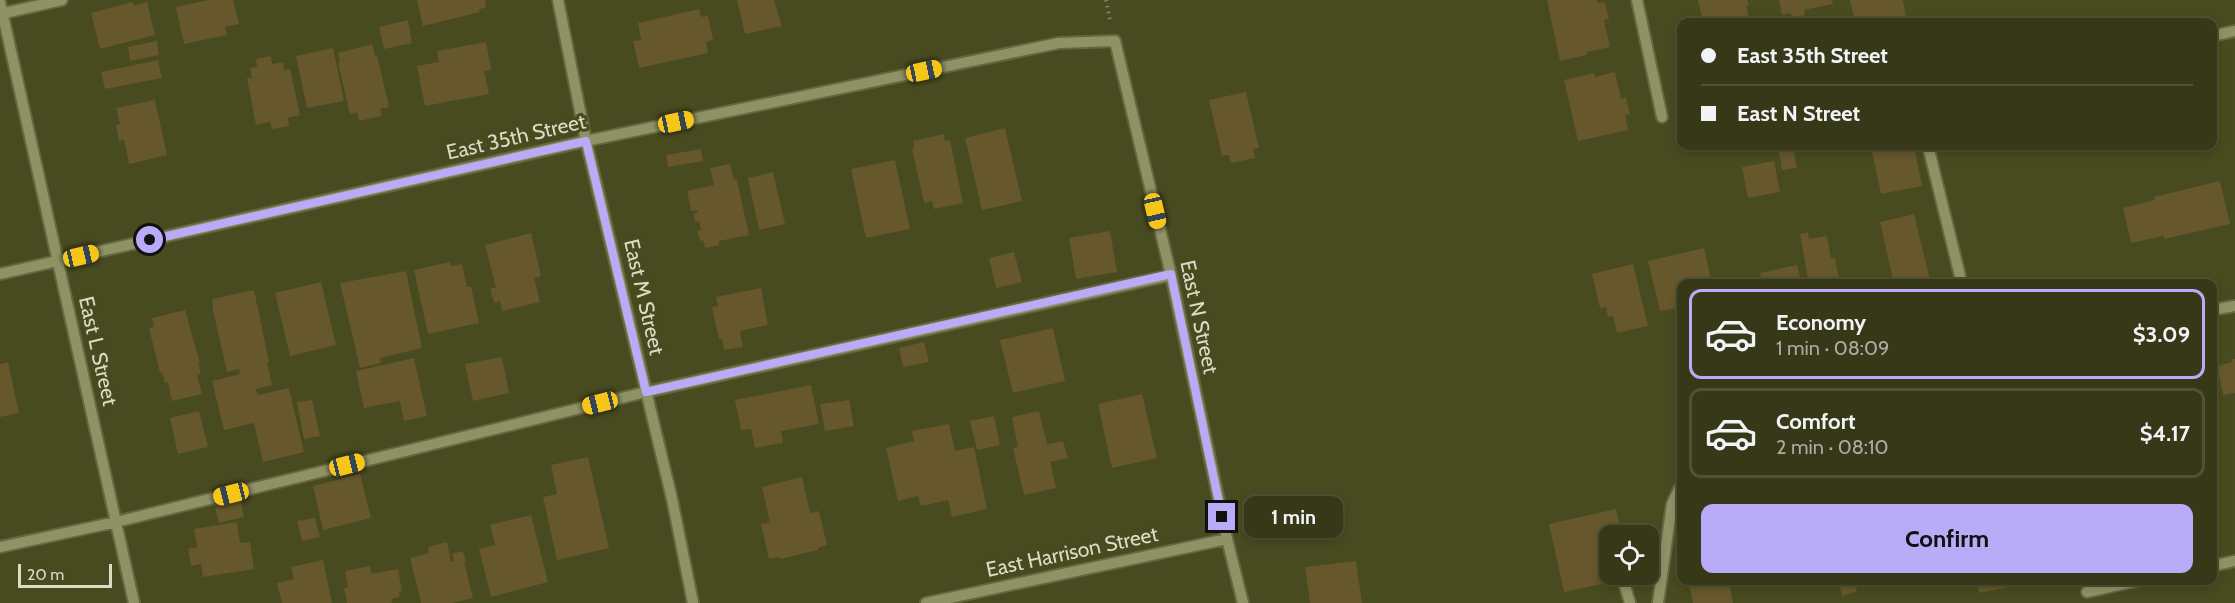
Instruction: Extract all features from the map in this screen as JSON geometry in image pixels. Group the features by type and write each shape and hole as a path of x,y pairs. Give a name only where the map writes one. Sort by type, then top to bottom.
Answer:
{"street":[{"path":"1,10 62,0"},
{"name":"East M Street","path":"558,0 586,141 672,499 693,603"},
{"path":"1637,0 1662,117"},
{"name":"East L Street","path":"1,10 134,603"},
{"path":"2217,35 2235,31"},
{"name":"East 35th Street","path":"0,274 586,141 1059,43 1114,41"},
{"name":"East N Street","path":"1114,41 1171,274 1227,539 1243,603"},
{"path":"1929,150 1961,279"},
{"path":"0,547 116,522 646,392 1171,274"},
{"path":"2217,309 2235,306"},
{"path":"1658,603 1672,504 1677,494"},
{"name":"East Harrison Street","path":"926,603 1227,539"},
{"path":"2217,565 2235,561"},
{"path":"1625,585 1630,603"},
{"path":"2087,592 2118,585"}],"building":[{"path":"208,0 233,0 239,24 225,27 227,35 184,44 176,7"},
{"path":"417,0 485,0 486,8 479,9 480,12 423,26"},
{"path":"737,0 774,0 782,26 745,34"},
{"path":"1547,0 1605,2 1609,19 1604,20 1610,47 1560,61"},
{"path":"1698,0 1747,0 1749,5 1746,6 1749,18 1702,18"},
{"path":"1779,0 1832,0 1833,4 1804,10 1805,15 1792,18 1791,13 1782,15"},
{"path":"1850,0 1903,0 1906,18 1854,18"},
{"path":"133,2 134,6 147,2 155,35 100,49 91,13"},
{"path":"699,9 701,17 708,15 713,40 706,42 708,53 639,68 633,41 641,40 638,23"},
{"path":"408,20 412,43 384,49 379,27"},
{"path":"157,41 159,55 130,61 128,47"},
{"path":"486,42 491,70 484,71 489,94 425,106 417,66 439,62 437,51"},
{"path":"372,44 375,55 377,55 389,107 380,109 382,116 359,121 357,113 350,114 338,63 340,62 338,53"},
{"path":"333,48 344,101 307,108 296,56"},
{"path":"271,56 272,64 283,62 284,70 290,69 300,115 288,118 289,126 272,129 270,122 256,125 247,78 252,78 250,68 257,67 256,59"},
{"path":"158,60 162,78 105,89 101,72"},
{"path":"1615,72 1621,99 1626,97 1630,114 1625,115 1628,130 1578,141 1564,80 1594,73 1595,77"},
{"path":"1246,92 1259,148 1253,149 1255,158 1231,163 1229,155 1222,156 1209,100"},
{"path":"155,100 167,155 129,164 124,140 119,141 116,125 120,124 116,108"},
{"path":"1005,128 1022,201 982,210 965,138"},
{"path":"944,134 945,141 950,140 963,203 934,209 932,201 924,203 912,149 914,148 913,141"},
{"path":"701,149 703,161 668,167 666,155"},
{"path":"1779,150 1794,150 1797,168 1782,170"},
{"path":"1872,150 1915,150 1922,186 1881,194"},
{"path":"895,160 910,229 866,238 851,169"},
{"path":"1774,161 1780,192 1748,198 1742,167"},
{"path":"730,164 734,180 737,180 749,235 719,241 719,245 705,248 697,231 701,230 699,221 695,222 694,213 698,212 697,210 691,211 687,191 714,185 710,168"},
{"path":"773,172 785,224 759,230 748,178"},
{"path":"2220,181 2230,224 2164,239 2163,236 2131,243 2123,208 2155,200 2154,197"},
{"path":"1914,214 1930,279 1893,279 1880,222"},
{"path":"1110,231 1117,272 1076,279 1069,238"},
{"path":"1808,232 1809,239 1827,236 1831,259 1835,258 1839,279 1808,279 1800,234"},
{"path":"531,233 541,276 534,278 540,302 502,311 500,301 494,303 490,289 496,287 485,245"},
{"path":"1704,248 1711,279 1677,279 1677,308 1660,311 1648,261"},
{"path":"1014,252 1022,282 996,288 989,258"},
{"path":"450,262 451,266 462,264 467,287 471,287 479,323 428,334 414,270"},
{"path":"1633,264 1648,326 1617,333 1613,316 1608,317 1606,307 1600,308 1592,274"},
{"path":"1797,265 1801,279 1761,279 1760,273"},
{"path":"406,271 422,348 380,358 381,363 360,368 340,283"},
{"path":"321,282 336,345 290,356 275,293"},
{"path":"761,288 768,325 740,331 743,347 724,350 722,339 719,339 712,307 718,306 716,297"},
{"path":"254,290 272,385 256,389 258,395 289,388 304,452 263,462 254,423 224,430 212,381 240,374 239,369 227,372 212,299"},
{"path":"185,310 200,363 198,363 201,374 197,375 202,394 172,401 168,382 165,383 162,372 160,373 149,328 154,327 152,318"},
{"path":"1053,328 1065,381 1013,393 1000,340"},
{"path":"924,342 929,362 903,367 899,348"},
{"path":"502,357 509,393 473,401 465,364"},
{"path":"414,358 427,416 404,421 400,401 364,408 356,371"},
{"path":"2231,359 2235,359 2235,393 2223,395 2217,366 2232,362"},
{"path":"8,362 19,413 0,417 0,364"},
{"path":"811,385 819,424 781,431 783,443 755,448 751,429 741,430 735,400"},
{"path":"1142,394 1157,458 1112,468 1098,404"},
{"path":"312,400 320,436 304,439 297,402"},
{"path":"849,400 854,426 825,431 820,404"},
{"path":"199,411 208,447 178,454 170,418"},
{"path":"1039,411 1047,444 1063,441 1068,458 1050,462 1056,488 1024,495 1013,448 1018,447 1012,417"},
{"path":"994,416 1000,445 977,450 970,421"},
{"path":"949,424 955,451 974,447 987,509 952,517 948,500 921,506 918,496 898,501 886,448 914,441 912,431"},
{"path":"588,457 609,548 557,560 543,497 557,494 551,465"},
{"path":"360,474 371,518 323,530 313,486"},
{"path":"802,477 810,513 819,511 827,545 818,550 780,559 779,557 769,559 761,524 770,523 762,487"},
{"path":"240,498 244,517 219,523 214,503"},
{"path":"1616,509 1620,525 1599,525 1599,584 1564,592 1549,524"},
{"path":"531,515 548,582 491,597 479,549 495,545 490,525"},
{"path":"315,518 320,537 302,541 297,521"},
{"path":"237,522 240,543 250,542 254,569 203,577 201,564 191,566 188,549 197,547 194,529"},
{"path":"447,542 451,562 454,561 452,554 463,551 473,598 452,603 421,603 410,558 429,553 428,547"},
{"path":"323,560 332,603 282,603 277,583 294,579 291,567"},
{"path":"1356,561 1362,603 1310,603 1305,567"},
{"path":"370,566 371,574 398,569 402,591 399,592 400,597 391,599 392,603 347,603 344,588 348,587 345,571"},
{"path":"1689,585 1730,585 1733,603 1693,603"},
{"path":"1839,585 1855,585 1857,591 1842,596"},
{"path":"1978,585 2020,585 1979,593"}],"route":[{"path":"150,240 586,141 646,392 1171,274 1222,517"}]}
